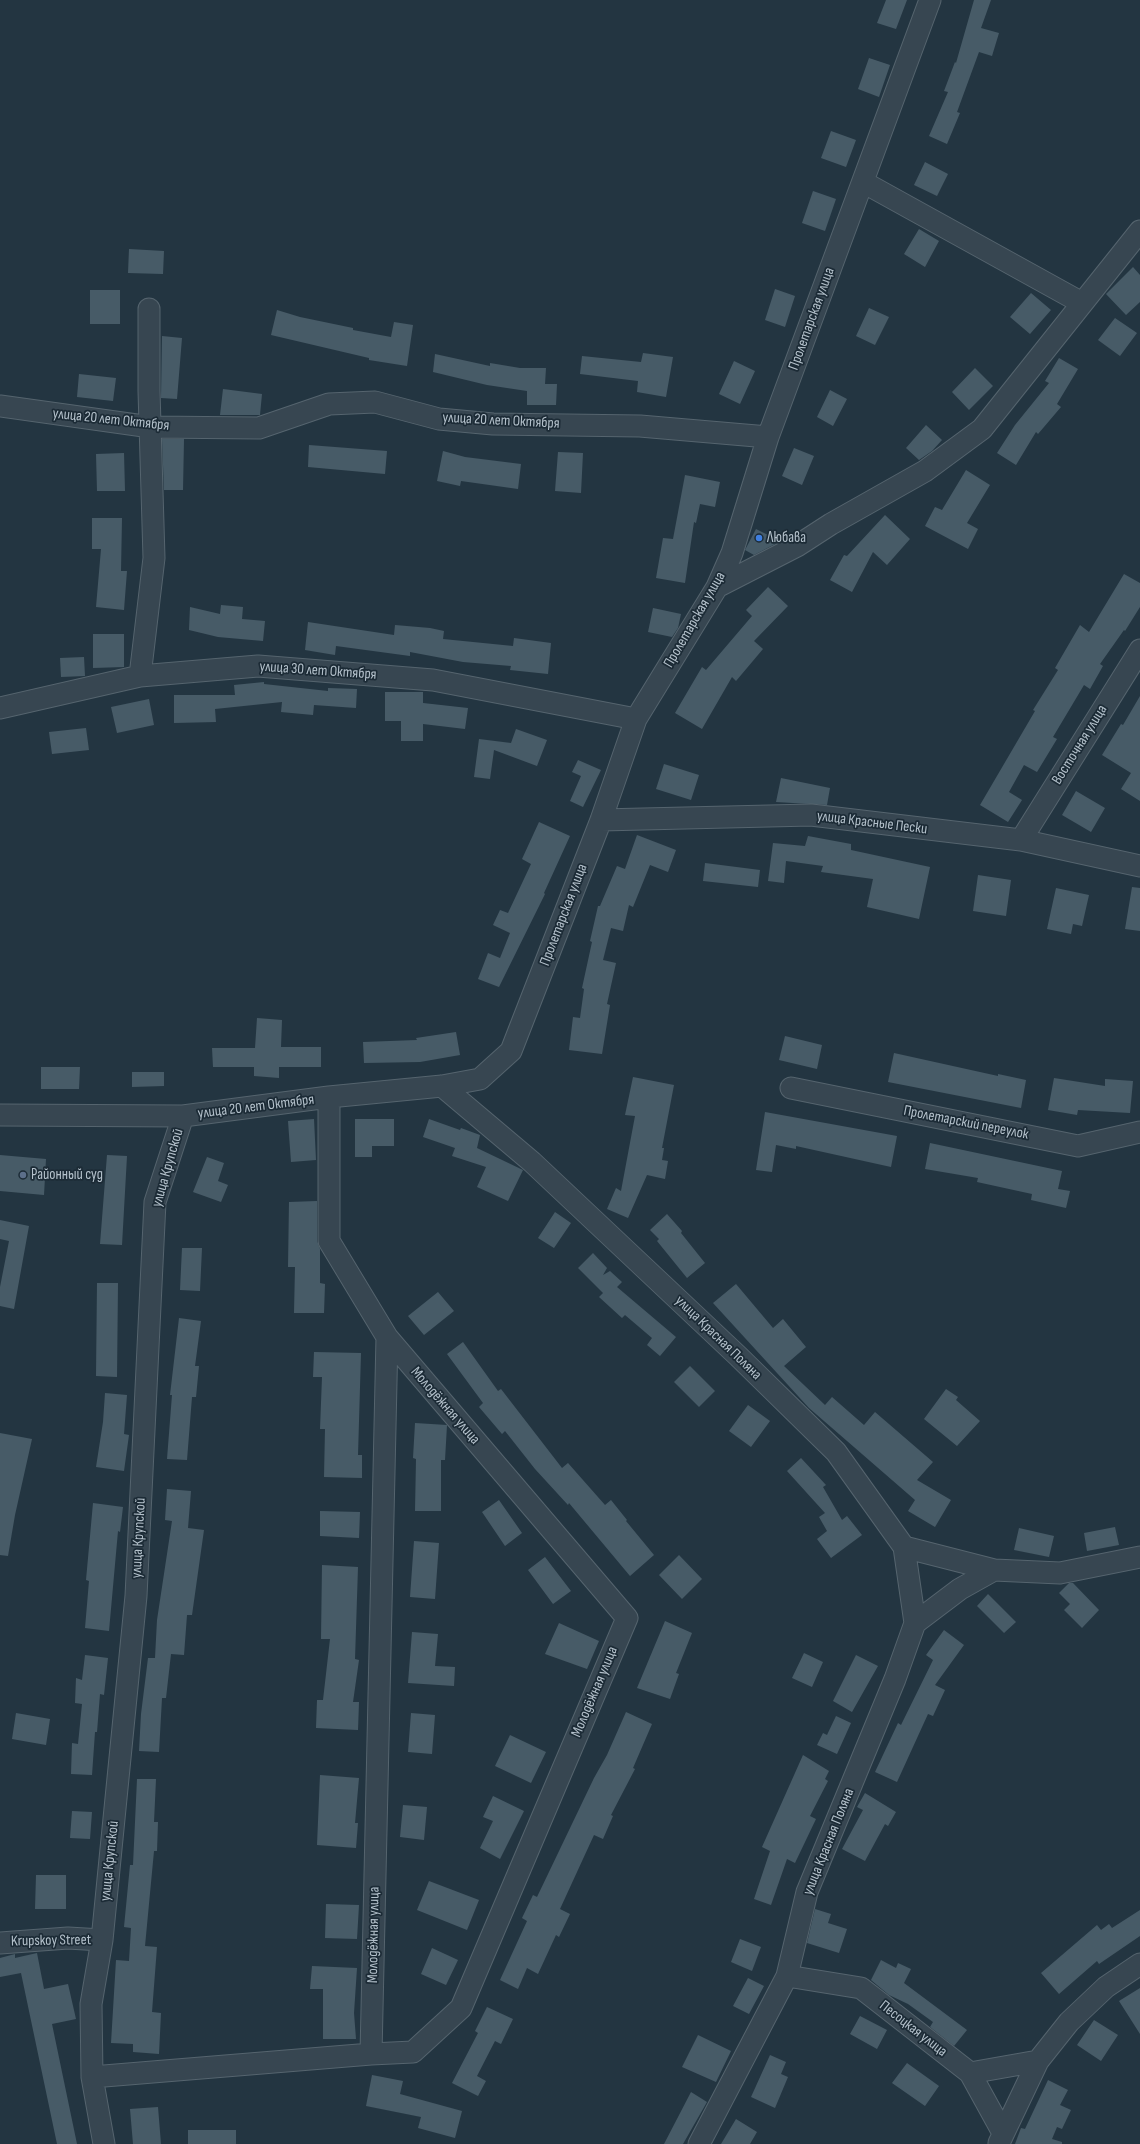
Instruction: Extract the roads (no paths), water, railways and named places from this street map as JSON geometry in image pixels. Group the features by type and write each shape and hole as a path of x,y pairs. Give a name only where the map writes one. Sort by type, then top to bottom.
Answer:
{"street":[{"name":"Пролетарская улица","path":"329,1097 442,1086 480,1079 511,1051 601,820 636,719 717,587 732,553 768,437 930,0"},
{"path":"863,182 1082,304"},
{"path":"717,587 797,546 831,524 925,470 982,429 1140,230"},
{"path":"140,676 154,558 149,308"},
{"name":"улица 20 лет Октября","path":"0,406 151,427 259,428 329,404 375,402 439,419 493,424 640,426 768,437"},
{"name":"Восточная улица","path":"1021,840 1140,650"},
{"name":"улица 30 лет Октября","path":"0,708 140,676 258,666 433,680 636,719"},
{"name":"улица Красные Пески","path":"601,820 811,815 1021,840 1140,866"},
{"name":"улица Красная Поляна","path":"442,1086 532,1162 738,1356 836,1452 904,1547"},
{"name":"Пролетарский переулок","path":"791,1088 1078,1146 1140,1132"},
{"name":"улица 20 лет Октября","path":"184,1116 329,1097"},
{"name":"Молодёжная улица","path":"92,2077 371,2054 413,2052 461,2008 626,1618 387,1337 329,1241 329,1097"},
{"name":"улица Крупской","path":"0,1115 184,1116 155,1202 136,1596 102,1940 91,2004 92,2077 104,2144"},
{"name":"Молодёжная улица","path":"371,2054 387,1337"},
{"path":"994,1570 960,1589 915,1623 904,1547 994,1570 1060,1573 1140,1557"},
{"name":"улица Красная Поляна","path":"699,2144 786,1976 807,1892 894,1679 915,1623"},
{"name":"Krupskoy Street","path":"0,1943 68,1938 102,1940"},
{"name":"Песоцкая улица","path":"1001,2139 1038,2061 1069,2022 1100,1992 1140,1964"},
{"name":"Песоцкая улица","path":"786,1976 861,1988 970,2073 1001,2139"},
{"path":"970,2073 1038,2061"}],"place":[{"name":"Любава","path":"759,538"},
{"name":"Районный суд","path":"23,1175"}]}
